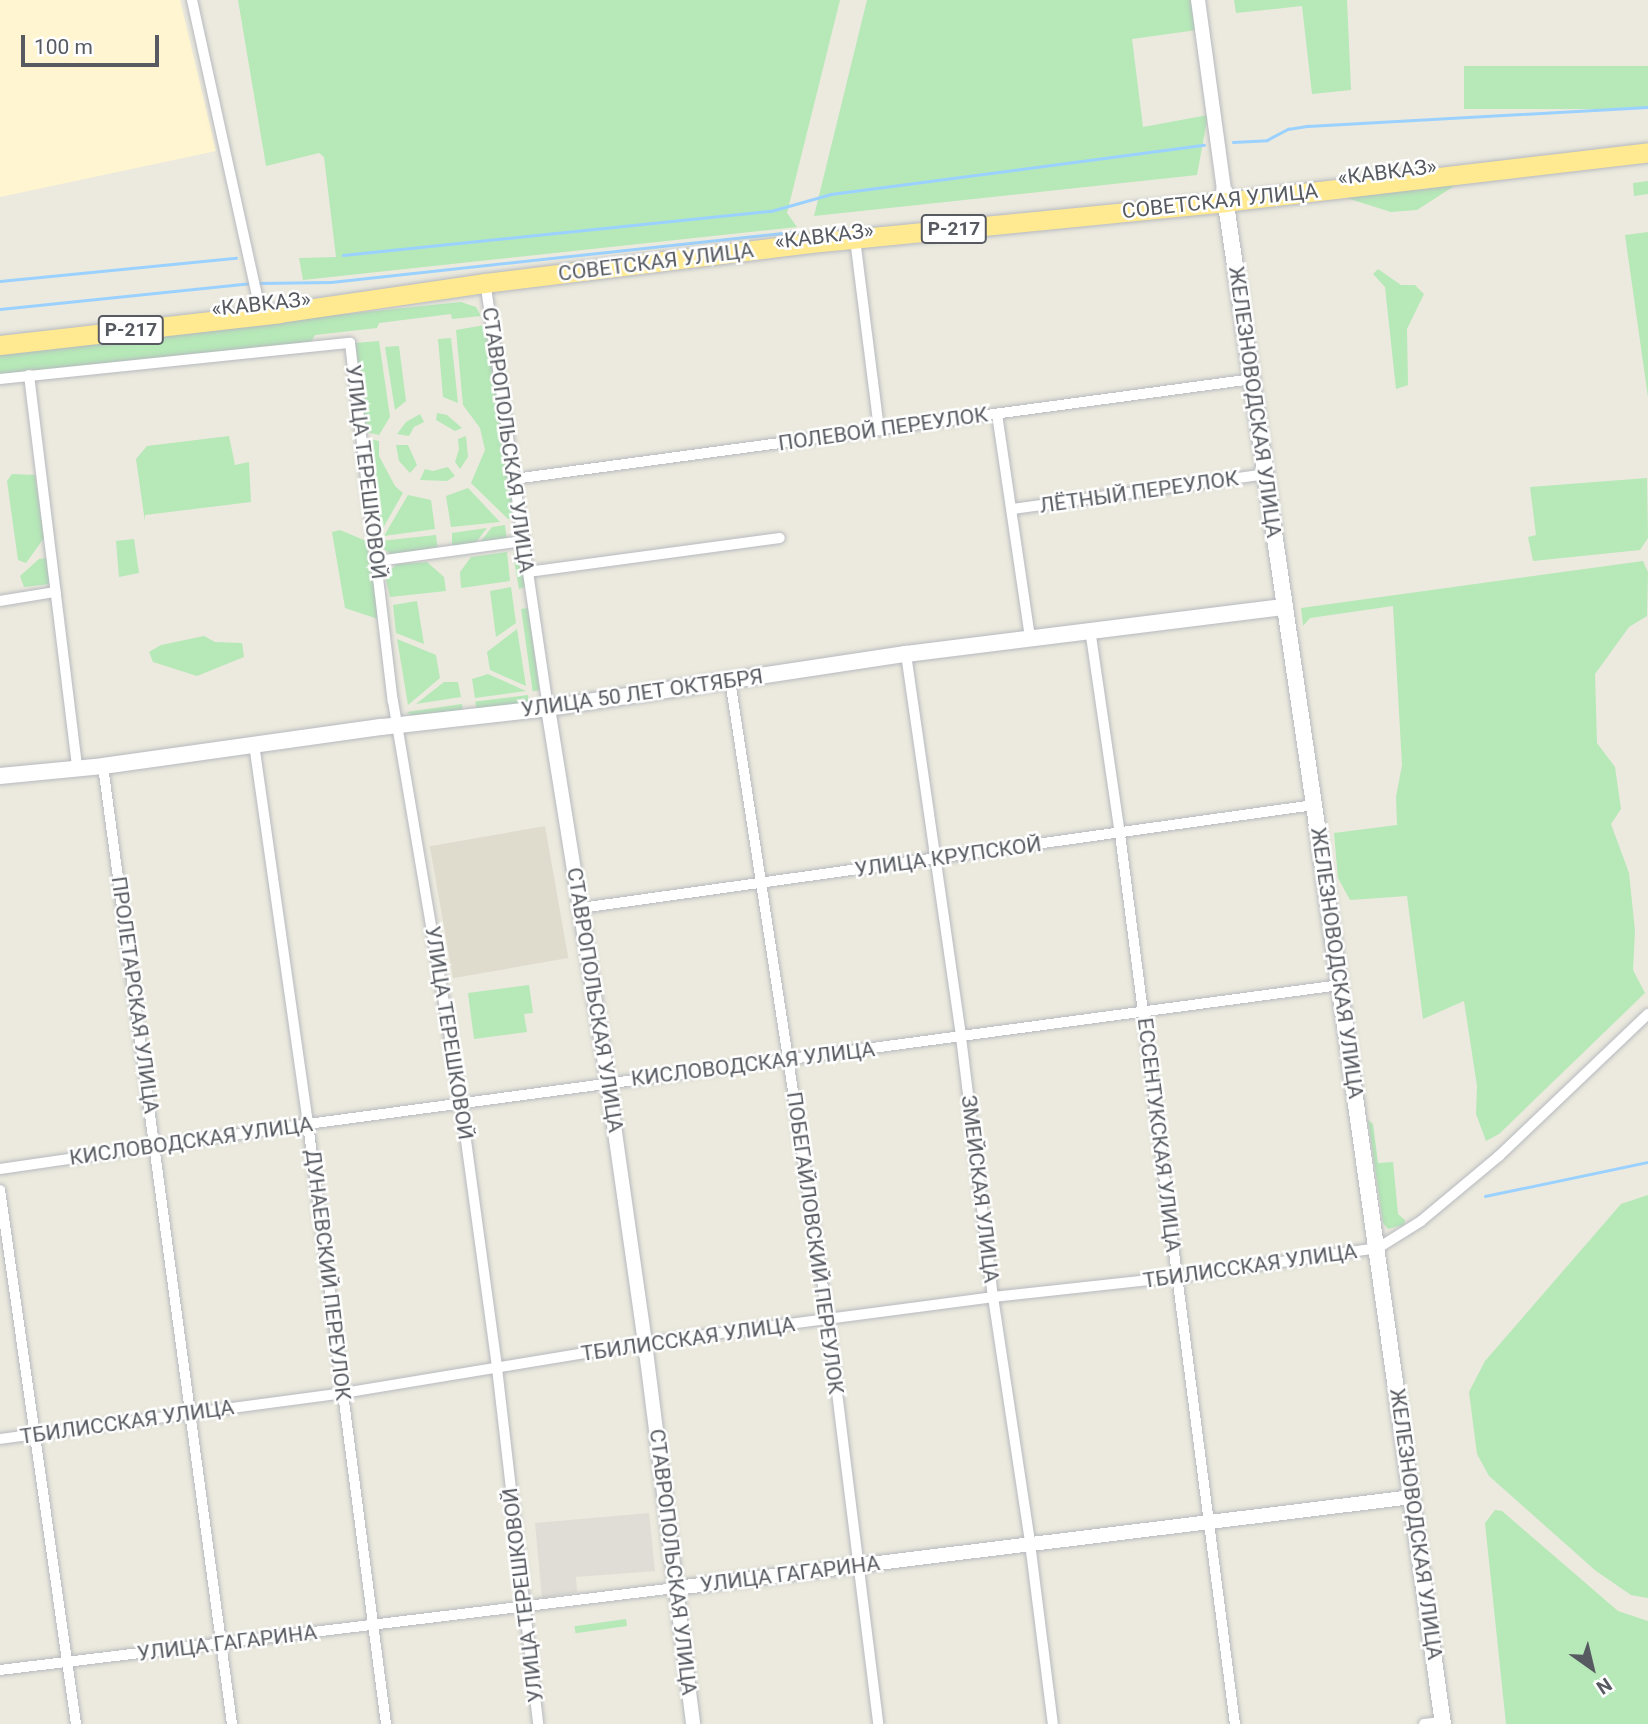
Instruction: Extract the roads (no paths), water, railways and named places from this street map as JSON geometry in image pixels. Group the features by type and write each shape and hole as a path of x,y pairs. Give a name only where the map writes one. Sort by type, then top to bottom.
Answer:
{"highway":[{"name":"«КАВКАЗ»","path":"485,281 1092,204 1224,197 1648,142"},
{"name":"СОВЕТСКАЯ УЛИЦА","path":"0,345 485,281 1648,152"},
{"name":"«КАВКАЗ»","path":"0,334 260,310"}],"main road":[{"name":"ЖЕЛЕЗНОВОДСКАЯ УЛИЦА","path":"1224,197 1253,379 1378,1248 1442,1723"},
{"name":"УЛИЦА 50 ЛЕТ ОКТЯБРЯ","path":"0,776 103,766 398,725 548,708 906,654 1090,629 1285,607"}],"street":[{"path":"192,0 260,310"},
{"path":"1198,0 1224,197"},
{"path":"855,239 879,429"},
{"name":"СТАВРОПОЛЬСКАЯ УЛИЦА","path":"485,281 527,572 608,1083 645,1343 693,1724"},
{"name":"УЛИЦА ТЕРЕШКОВОЙ","path":"29,375 350,342 378,561 383,631 461,1104 497,1368 538,1724"},
{"path":"0,379 29,375 77,768"},
{"name":"ПОЛЕВОЙ ПЕРЕУЛОК","path":"514,479 1253,379"},
{"path":"997,414 1030,638"},
{"name":"ЛЁТНЫЙ ПЕРЕУЛОК","path":"1012,509 1266,474"},
{"path":"527,572 780,538"},
{"path":"378,561 523,541"},
{"path":"0,601 55,592"},
{"name":"ЕССЕНТУКСКАЯ УЛИЦА","path":"1090,629 1120,834 1236,1724"},
{"name":"ЗМЕЙСКАЯ УЛИЦА","path":"906,654 961,1037 993,1297 1030,1543 1053,1724"},
{"name":"ПОБЕГАЙЛОВСКИЙ ПЕРЕУЛОК","path":"730,680 828,1320 856,1567 878,1724"},
{"name":"ДУНАЕВСКИЙ ПЕРЕУЛОК","path":"254,744 308,1124 386,1724"},
{"name":"ПРОЛЕТАРСКАЯ УЛИЦА","path":"103,766 193,1413 232,1724"},
{"name":"УЛИЦА КРУПСКОЙ","path":"581,908 1314,805"},
{"name":"КИСЛОВОДСКАЯ УЛИЦА","path":"0,1169 308,1124 1340,985"},
{"path":"1378,1248 1420,1221 1499,1156 1648,1014"},
{"path":"0,1190 76,1724"},
{"name":"ТБИЛИССКАЯ УЛИЦА","path":"0,1439 343,1393 645,1343 993,1297 1177,1277 1378,1248"},
{"name":"УЛИЦА ГАГАРИНА","path":"0,1670 222,1642 373,1627 1412,1497"},
{"path":"1424,1724 1442,1723"}],"waterway":[{"path":"1233,142 1267,140 1288,129 1308,126 1648,107"},
{"path":"343,255 771,211 831,194 1204,145"},
{"path":"258,283 331,282 791,232"},
{"path":"0,281 236,258"},
{"path":"0,309 252,283"},
{"path":"1485,1196 1648,1162"}]}
